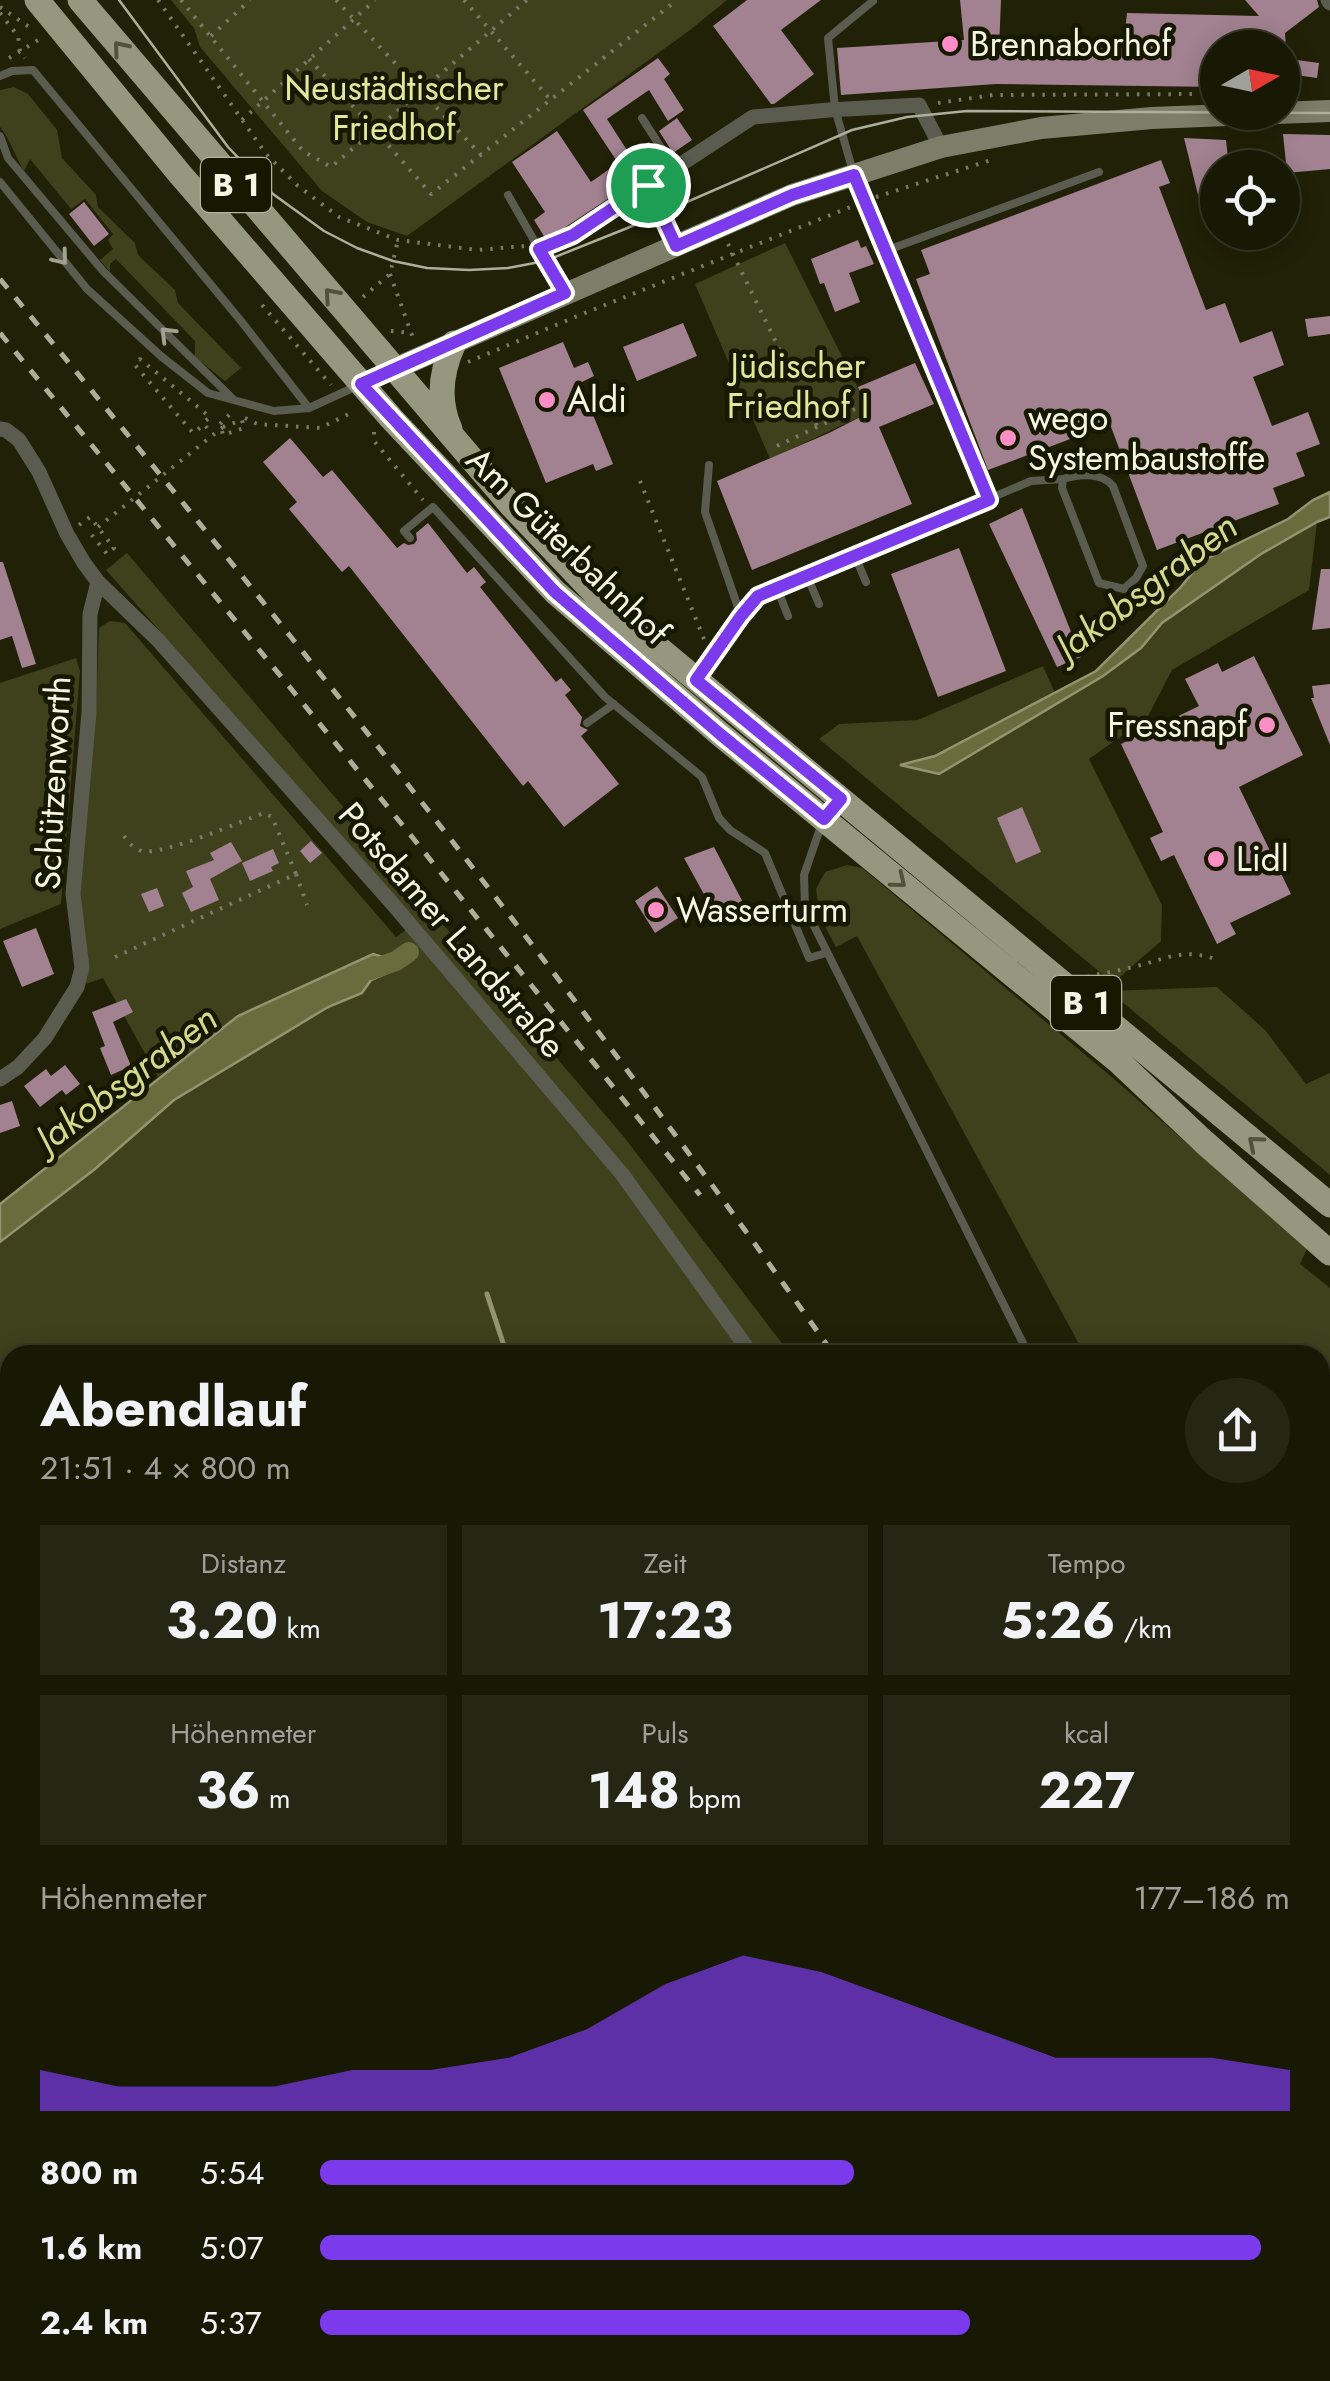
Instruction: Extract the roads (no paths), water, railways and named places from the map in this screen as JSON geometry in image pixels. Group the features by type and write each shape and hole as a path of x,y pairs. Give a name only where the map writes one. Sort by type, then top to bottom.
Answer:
{"main road":[{"name":"B 1","path":"37,0 179,173 361,384"},
{"name":"B 1","path":"80,0 394,370"},
{"path":"459,354 444,371 442,404 446,420 463,450"},
{"path":"361,384 394,370"},
{"name":"Am Güterbahnhof","path":"394,370 510,505 604,604 704,669 832,809 1330,1254"},
{"name":"Am Güterbahnhof","path":"361,384 555,592 720,734 832,809 1330,1205"}],"street":[{"path":"573,235 753,117 919,105 941,147"},
{"path":"394,370 420,358 459,354 565,293 792,195 941,147 1041,128 1152,118 1330,112"},
{"name":"Potsdamer Landstraße","path":"0,428 19,440 40,472 67,534 98,582 158,640 365,873 622,1174 745,1345"},
{"name":"Schützenworth","path":"0,1079 18,1067 45,1038 68,1006 82,968 73,894 89,712 90,614 98,582"}],"lane":[{"path":"874,2 828,38 836,109 854,175 989,500"},
{"path":"0,76 34,70 309,408"},
{"path":"642,118 674,168"},
{"path":"0,136 8,158 103,271 234,407"},
{"path":"886,251 1099,172"},
{"path":"0,182 86,289 162,358 208,393 234,407 274,411 309,408 361,384"},
{"path":"648,185 676,246"},
{"path":"508,195 565,293"},
{"path":"709,465 705,512 741,616"},
{"path":"704,669 758,596 1031,481 1094,476 1113,486 1142,566 1124,589 1100,582 1062,488 1063,480"},
{"path":"410,538 404,531 434,507 614,704 702,777 719,818 730,830 765,852 809,958 826,953"},
{"path":"855,556 866,582"},
{"path":"808,576 819,604"},
{"path":"778,588 788,616"},
{"path":"588,724 614,704"},
{"path":"832,809 804,875 805,908 1025,1345"}],"waterway":[{"name":"Jakobsgraben","path":"370,970 409,952"},
{"path":"487,1294 504,1345"}],"tram line":[{"path":"119,0 228,147 273,194 324,231 357,248 427,268 508,268 545,261 852,130 907,117 967,111 1330,113"}],"railway":[{"path":"0,279 427,809 634,1080 827,1345"},
{"path":"0,333 700,1195"}],"place":[{"name":"Brennaborhof","path":"950,44"},
{"name":"Aldi","path":"547,400"},
{"name":"wego Systembaustoffe","path":"1008,438"},
{"name":"Fressnapf","path":"1267,725"},
{"name":"Lidl","path":"1216,859"},
{"name":"Wasserturm","path":"656,910"}],"park label":[{"name":"Neustädtischer Friedhof","path":"394,108"},
{"name":"Jüdischer Friedhof I","path":"798,386"}]}
